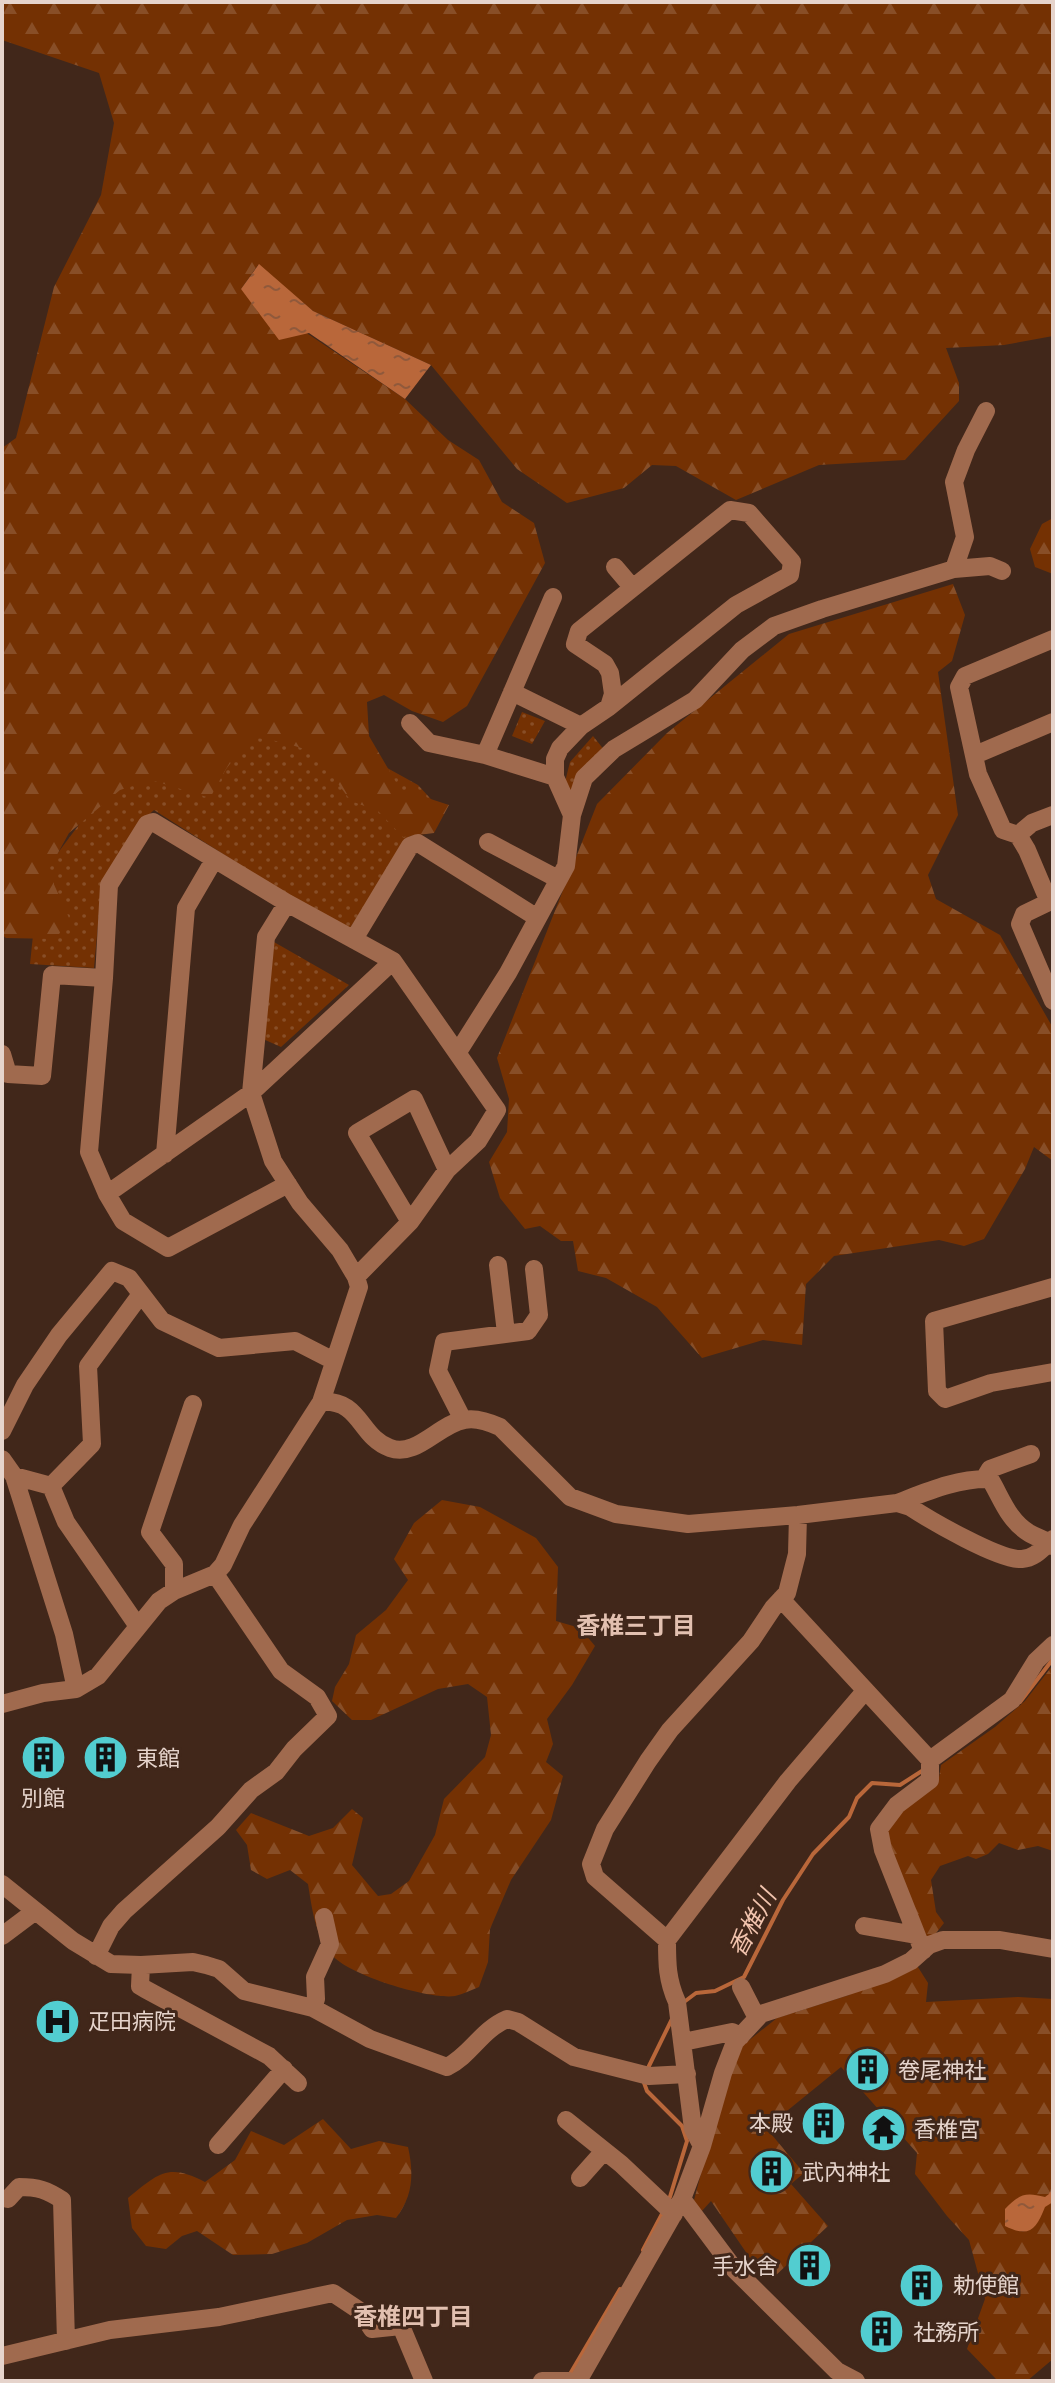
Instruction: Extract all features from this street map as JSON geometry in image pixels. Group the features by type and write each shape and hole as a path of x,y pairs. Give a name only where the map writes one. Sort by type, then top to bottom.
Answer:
{"street":[{"path":"954,569 965,537 954,482 986,411"},
{"path":"572,815 555,777 555,759 560,748 581,726 609,707 736,605 790,575 792,562 749,513 730,510 579,631 575,644 597,657 610,673 613,694 609,707"},
{"path":"458,1052 508,973 566,866 572,815 584,778 614,749 695,700 742,650 774,626 954,569 990,566 1002,571"},
{"path":"615,567 632,587"},
{"path":"485,755 553,597"},
{"path":"1052,996 1020,924 1024,914 1051,901 1018,835 1003,830 978,774 959,687 965,676 1053,639"},
{"path":"512,692 581,726"},
{"path":"975,755 1053,722"},
{"path":"410,723 429,743 485,755 555,777"},
{"path":"1018,835 1032,823 1053,815"},
{"path":"288,1184 168,1248 123,1221 107,1194 89,1152 109,885 147,824 153,822 287,903 393,961 497,1110 478,1141 447,1170 410,1222 356,1277"},
{"path":"488,842 558,879"},
{"path":"354,939 410,846 418,843 536,917"},
{"path":"165,1154 186,908 214,860"},
{"path":"2,1704 43,1693 76,1689 98,1676 159,1601 174,1591 215,1574 223,1565 242,1525 321,1402 359,1287 340,1250 300,1203 273,1161 251,1093 266,937 287,903"},
{"path":"107,1194 251,1093 393,961"},
{"path":"2,1054 8,1074 42,1076 52,975 104,978"},
{"path":"410,1222 357,1133 414,1099 447,1170"},
{"path":"498,1265 506,1333"},
{"path":"463,1420 438,1371 444,1342 528,1331 539,1315 534,1269"},
{"path":"2,1431 25,1385 59,1335 112,1271 129,1278 162,1321 219,1348 295,1341 334,1361"},
{"path":"1053,1287 934,1321 937,1391 945,1399 991,1383 1053,1372"},
{"path":"51,1486 92,1444 88,1366 141,1294"},
{"path":"321,1402 337,1401 348,1407 378,1440 390,1448 405,1450 463,1420 486,1420 500,1427 570,1497 616,1514 688,1524 798,1515 897,1503 935,1489 990,1479 1003,1506 1016,1522 1031,1535 1052,1542"},
{"path":"174,1591 174,1564 150,1532 193,1404"},
{"path":"984,1479 990,1469 1031,1454"},
{"path":"2,1459 14,1476 64,1634 76,1689"},
{"path":"14,1476 51,1486"},
{"path":"51,1486 66,1522 137,1625"},
{"path":"897,1503 999,1555 1022,1559 1036,1555 1052,1542"},
{"path":"667,1940 595,1877 591,1864 605,1829 670,1730 751,1641 787,1593 797,1554 798,1515"},
{"path":"96,1956 111,1926 124,1911 218,1827 251,1790 276,1772 294,1749 328,1716 317,1697 281,1671 215,1574"},
{"path":"578,2381 678,2207 702,2146 735,2042 761,2014 885,1974 911,1961 920,1943 883,1850 879,1829 897,1805 930,1780 930,1760 781,1599"},
{"path":"930,1760 1012,1700 1036,1661 1053,1645"},
{"path":"702,2146 693,2129 677,2002 669,1986 667,1940 788,1781 865,1691"},
{"path":"2,1884 34,1912 111,1964 193,1962 206,1965 219,1969 244,1991 275,1996 313,2008 370,2039 447,2067 457,2062 491,2026 507,2019 518,2022 574,2057 649,2076 687,2074"},
{"path":"2,1936 34,1912"},
{"path":"313,2008 316,1999 315,1977 330,1944 324,1917"},
{"path":"864,1926 929,1945 943,1940 1000,1940 1053,1949"},
{"path":"141,1965 140,1986 262,2051 298,2083"},
{"path":"741,1987 757,2018"},
{"path":"683,2042 732,2032 741,2036"},
{"path":"218,2145 284,2069"},
{"path":"566,2120 678,2207 735,2270 837,2371 856,2381"},
{"path":"580,2178 604,2151"},
{"path":"8,2199 19,2187 35,2187 46,2189 62,2200 66,2341"},
{"path":"2,2356 110,2330 219,2317 333,2293 360,2311 372,2329 401,2326 424,2381"},
{"path":"542,2381 569,2381"}],"green space":[{"path":"2,2 1053,2 1053,336 1004,345 946,348 959,383 959,401 905,460 819,465 736,500 676,466 652,465 624,488 567,503 517,469 431,365 313,311 258,265 241,289 405,399 448,440 479,460 502,502 534,523 545,563 467,706 443,722 412,711 384,695 367,702 369,736 400,789 449,805 434,833 403,837 378,811 351,801 314,752 251,737 226,769 210,798 151,780 120,790 69,833 48,871 69,918 56,939 6,938 2,935 2,448 16,438 54,287 101,195 114,123 99,73 2,40"},
{"path":"1053,518 1053,574 1035,567 1030,549 1042,524"},
{"path":"953,584 965,615 952,661 938,672 958,815 928,875 936,899 1000,935 1053,1028 1053,1161 1034,1147 1025,1169 984,1239 964,1246 939,1240 834,1256 806,1284 802,1345 763,1340 702,1358 657,1307 606,1278 578,1271 573,1241 561,1241 540,1226 525,1229 500,1198 489,1162 507,1132 509,1099 497,1058 597,804 667,733 789,634"},
{"path":"277,707 418,785 440,809 415,828 350,928 275,887 154,810 143,820 101,891 94,968 30,964 39,878 120,770"},
{"path":"522,712 545,721 532,744 512,736"},
{"path":"593,736 605,751 572,793 565,782 570,762"},
{"path":"274,942 349,985 281,1047 263,1039"},
{"path":"442,1500 480,1507 536,1538 558,1567 556,1621 580,1628 595,1646 547,1719 553,1744 546,1762 563,1776 551,1820 511,1880 490,1929 488,1962 479,1987 455,1996 409,1990 371,1978 341,1963 322,1939 308,1884 290,1870 267,1879 251,1870 247,1845 236,1830 251,1813 309,1836 333,1828 352,1809 363,1818 352,1865 378,1896 391,1894 409,1881 435,1835 444,1799 485,1757 491,1735 487,1697 468,1684 438,1689 371,1720 352,1720 332,1701 335,1687 349,1664 356,1635 386,1610 408,1580 394,1559 414,1523"},
{"path":"1053,1665 1053,1851 1038,1846 1018,1850 999,1843 988,1854 976,1859 968,1856 940,1866 931,1880 936,1912 944,1923 933,1937 925,1938 885,1833 899,1808 938,1784 941,1765 995,1727 1025,1701"},
{"path":"916,1964 928,1983 926,2002 1018,1997 1053,1999 1053,2359 1027,2381 996,2379 967,2349 985,2299 969,2240 915,2174 917,2153 841,2067 766,2128 804,2173 791,2184 828,2226 773,2278 752,2261 711,2201 701,2212 693,2204 727,2074 738,2049 777,2018 849,1995 873,1980"},
{"path":"323,2119 351,2149 379,2141 408,2147 411,2184 396,2218 377,2215 347,2220 307,2243 272,2254 233,2255 197,2231 182,2236 166,2249 146,2246 132,2228 128,2198 156,2177 173,2172 205,2182 235,2160 251,2131 284,2145"}],"water":[{"path":"259,264 313,311 431,365 405,399 309,333 279,340 241,289"},
{"path":"1053,2184 1053,2202 1045,2207 1031,2230 1013,2230 1005,2226 1005,2209 1010,2204 1023,2196 1045,2197"}],"waterway":[{"name":"香椎川","path":"1020,1702 1053,1659"},
{"name":"香椎川","path":"684,2002 696,1993 715,1991 744,1977 783,1900 813,1854 849,1817 857,1798 872,1783 900,1785 925,1769"},
{"name":"香椎川","path":"648,2068 672,2019"},
{"name":"香椎川","path":"643,2080 647,2091 682,2126 687,2141 669,2200"},
{"name":"香椎川","path":"643,2250 663,2212"},
{"name":"香椎川","path":"570,2374 620,2289"}],"place":[{"name":"別館","path":"43,1757"},
{"name":"東館","path":"105,1758"},
{"name":"疋田病院","path":"57,2021"},
{"name":"卷尾神社","path":"867,2070"},
{"name":"本殿","path":"824,2123"},
{"name":"香椎宮","path":"883,2129"},
{"name":"武內神社","path":"771,2172"},
{"name":"手水舍","path":"809,2266"},
{"name":"勅使館","path":"922,2285"},
{"name":"社務所","path":"882,2332"}],"district":[{"name":"香椎三丁目","path":"636,1625"},
{"name":"香椎四丁目","path":"413,2316"}]}
